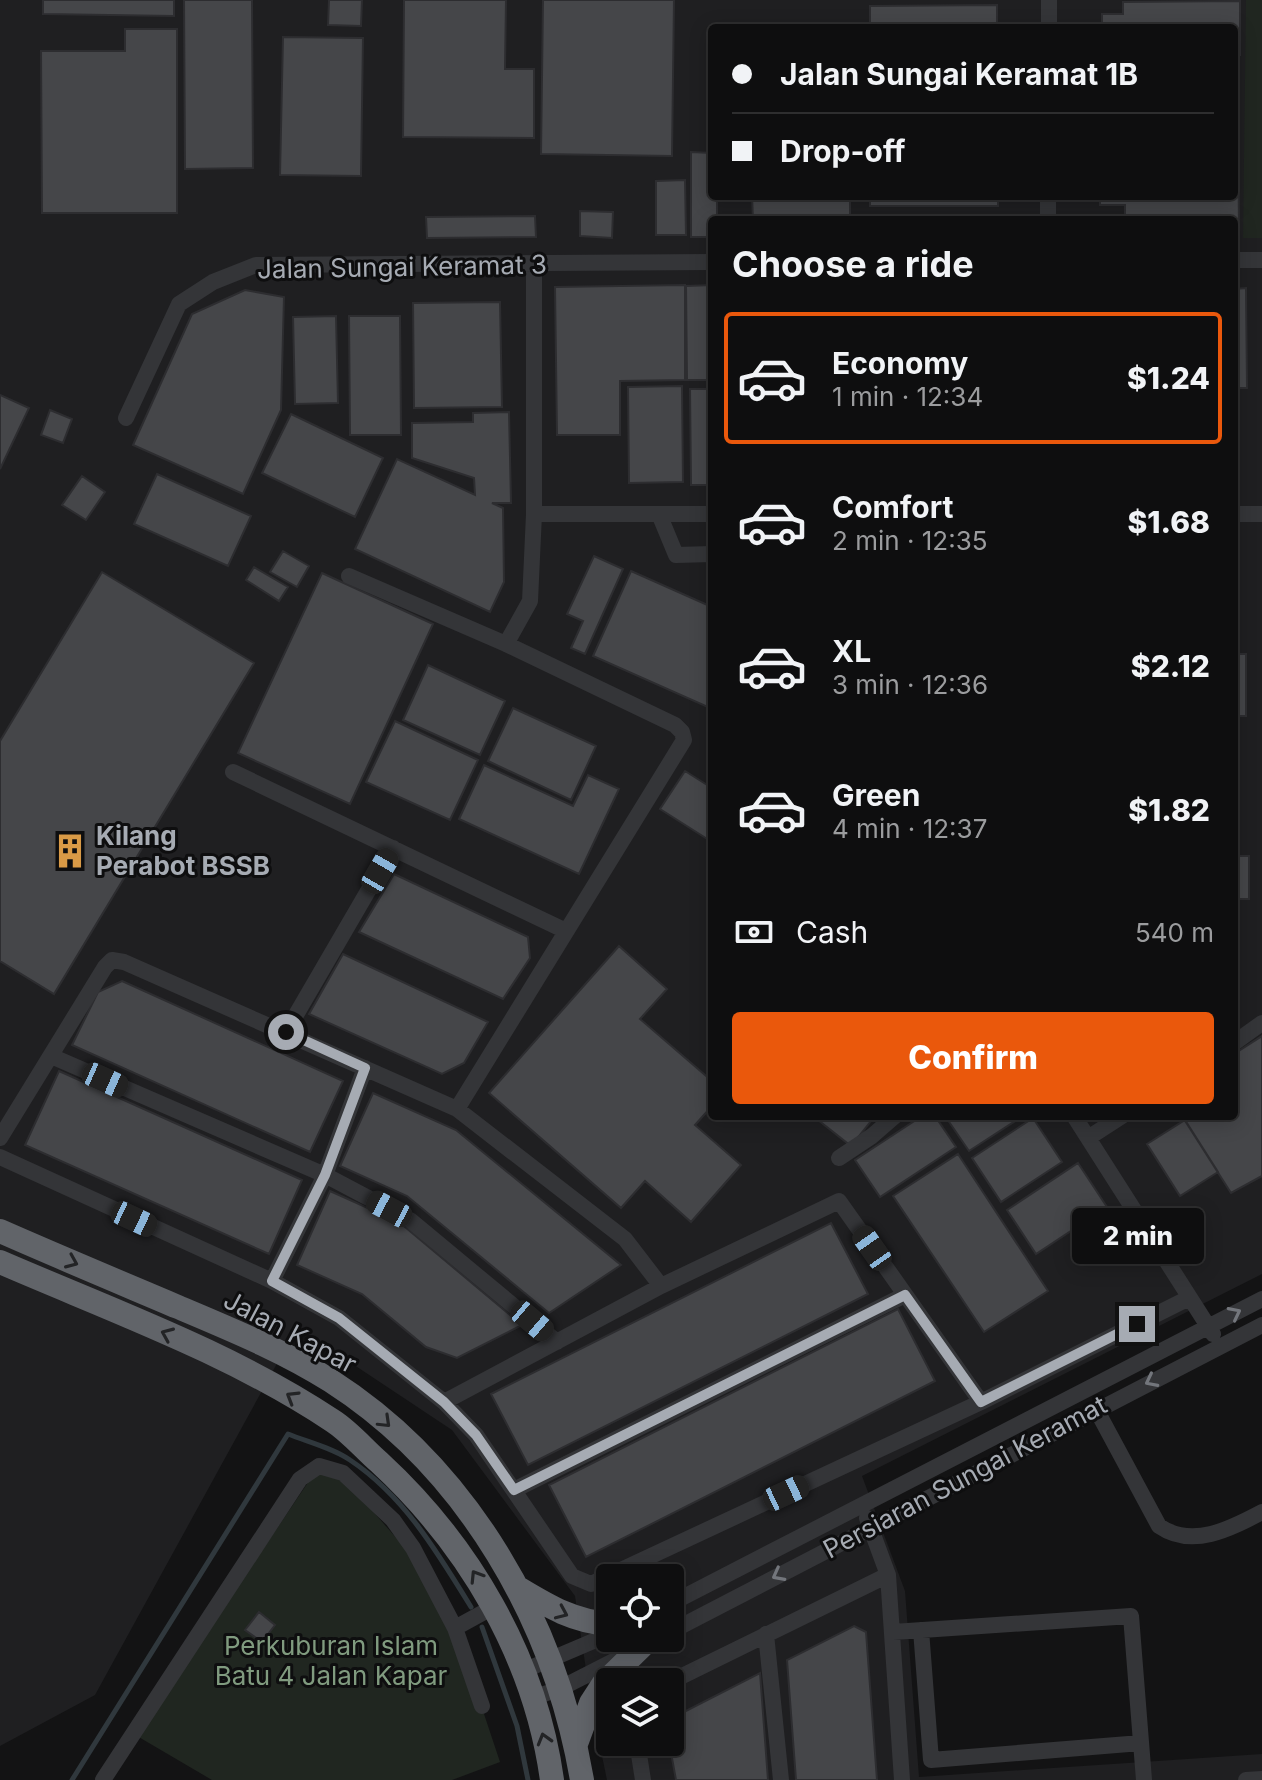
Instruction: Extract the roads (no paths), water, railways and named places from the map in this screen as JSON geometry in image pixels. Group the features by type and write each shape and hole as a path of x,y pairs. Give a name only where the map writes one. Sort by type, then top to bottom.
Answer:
{"highway":[{"name":"Jalan Kapar","path":"0,1231 248,1337 329,1380 374,1412 448,1484 494,1546 518,1588 559,1689 576,1744 582,1780"},
{"name":"Jalan Kapar","path":"0,1262 239,1365 336,1423 416,1496 468,1563 495,1606 532,1698 548,1750 552,1780"},
{"path":"518,1588 557,1611 596,1623"},
{"path":"576,1744 591,1703 604,1683 640,1652"}],"street":[{"path":"1049,0 1049,24"},
{"path":"1238,260 1262,260"},
{"name":"Jalan Sungai Keramat 3","path":"126,418 179,304 213,282 256,265 708,262"},
{"path":"506,644 530,601 534,514 534,264"},
{"path":"534,514 708,514"},
{"path":"659,514 676,555 708,554"},
{"path":"1238,514 1262,514"},
{"path":"349,576 506,644 675,725 682,732 684,740 457,1109"},
{"path":"233,772 566,931"},
{"path":"286,1032 393,848"},
{"path":"0,1138 105,967 112,960 124,962 457,1109 625,1239 661,1286"},
{"path":"1238,1040 1262,1023"},
{"path":"51,1056 325,1175 410,1220 557,1342"},
{"path":"272,1281 325,1175 365,1068"},
{"path":"839,1158 890,1120"},
{"path":"1077,1120 1220,1345"},
{"path":"1088,1138 1116,1120"},
{"path":"0,1157 272,1281 339,1318 444,1402 476,1435 572,1576 591,1584 981,1402 1189,1298"},
{"path":"444,1402 661,1286 839,1201 981,1402"},
{"path":"514,1490 905,1295"},
{"name":"Persiaran Sungai Keramat","path":"684,1597 1262,1299"},
{"name":"Persiaran Sungai Keramat","path":"684,1625 1262,1325"},
{"path":"1096,1409 1159,1526 1173,1535 1198,1537 1216,1533 1262,1512"},
{"path":"103,1780 300,1479 319,1466 343,1473 393,1520 413,1548 455,1628 482,1706"},
{"path":"861,1506 872,1526 888,1575 902,1780"},
{"path":"684,1675 888,1575"},
{"path":"455,1628 495,1606"},
{"path":"893,1632 1131,1616 1144,1780"},
{"path":"921,1630 931,1760 1141,1743"},
{"path":"766,1634 781,1780"},
{"path":"523,1671 596,1640"},
{"path":"532,1698 559,1689 632,1652"},
{"path":"639,1756 643,1780"},
{"path":"1246,1780 1262,1779"}],"waterway":[{"path":"72,1780 288,1434 343,1456 387,1491 432,1546 471,1607"},
{"path":"482,1627 517,1726 528,1780"}],"place":[{"name":"Kilang Perabot BSSB","path":"70,851"}],"park label":[{"name":"Perkuburan Islam Batu 4 Jalan Kapar","path":"331,1661"}]}
